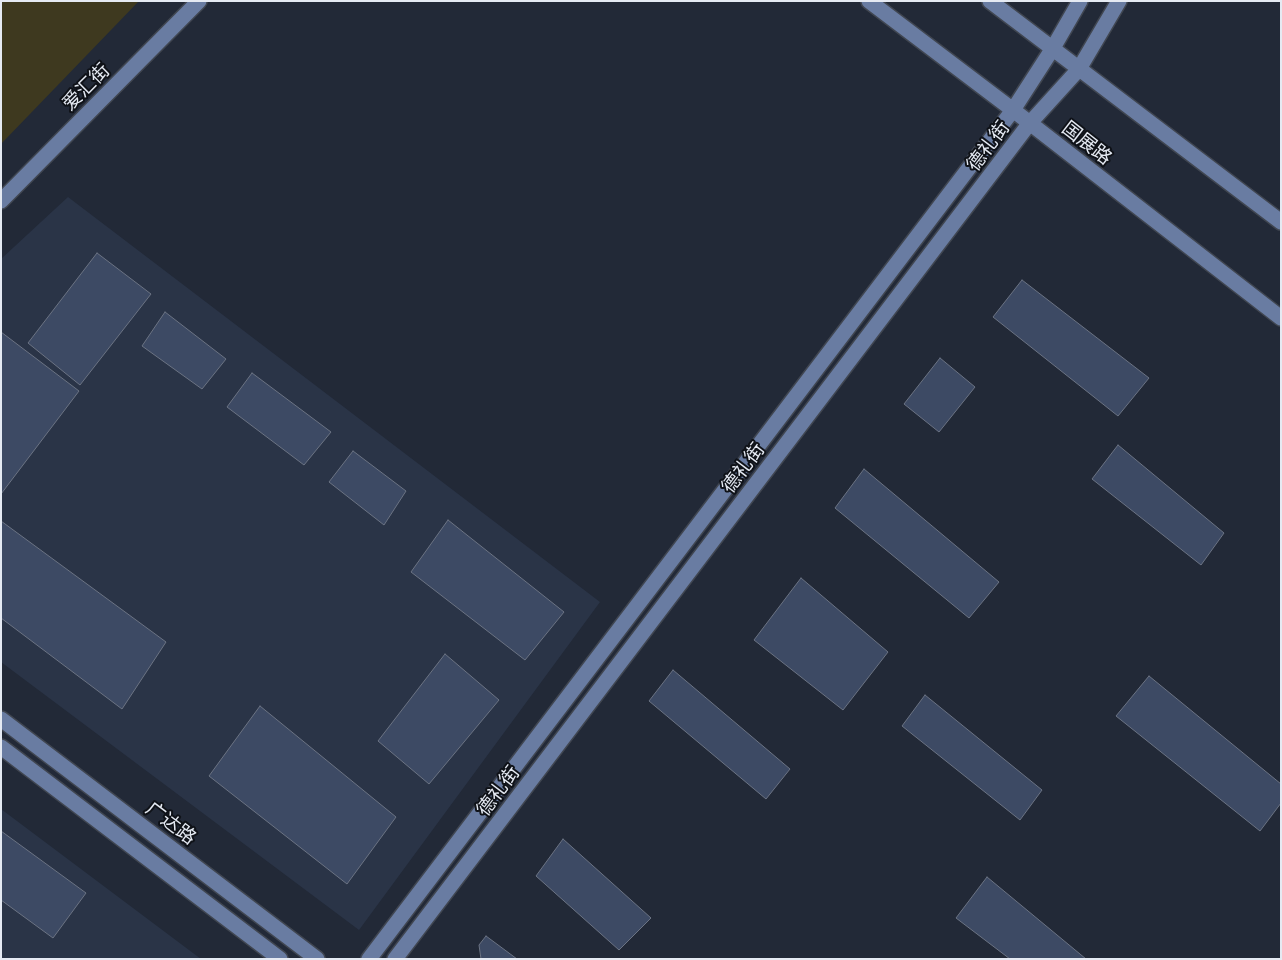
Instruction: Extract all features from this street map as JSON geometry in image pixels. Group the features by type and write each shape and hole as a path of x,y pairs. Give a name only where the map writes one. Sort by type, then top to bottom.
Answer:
{"main road":[{"name":"爱汇街","path":"1,201 199,1"},
{"name":"国展路","path":"868,1 1013,110 1281,318"},
{"path":"990,1 1281,222"},
{"name":"德礼街","path":"369,959 1013,110 1053,48 1080,1"},
{"name":"德礼街","path":"395,959 1029,124 1079,69 1120,1"},
{"name":"广达路","path":"1,719 317,959"},
{"path":"1,747 280,959"}],"shaded area":[{"path":"1,1 139,1 1,144"},
{"path":"68,197 600,602 359,930 1,662 1,259"},
{"path":"1,809 201,959 1,959"}],"building":[{"path":"97,253 151,294 80,385 28,343"},
{"path":"1022,280 1149,378 1118,416 993,317"},
{"path":"165,312 226,359 202,389 142,346"},
{"path":"1,332 79,391 1,494"},
{"path":"940,358 975,387 939,432 904,404"},
{"path":"252,373 331,432 304,465 227,407"},
{"path":"1118,445 1224,533 1201,565 1092,479"},
{"path":"353,451 406,491 384,525 329,482"},
{"path":"864,469 999,582 969,618 835,508"},
{"path":"448,520 564,612 525,660 411,572"},
{"path":"1,521 166,642 122,709 1,618"},
{"path":"801,578 888,652 843,710 754,640"},
{"path":"445,654 499,700 429,784 378,741"},
{"path":"673,670 790,769 766,799 649,701"},
{"path":"1149,676 1281,784 1281,803 1260,831 1116,716"},
{"path":"925,695 1042,790 1020,820 902,726"},
{"path":"260,706 396,817 347,884 209,776"},
{"path":"1,831 86,893 53,938 1,900"},
{"path":"563,839 651,918 619,950 536,876"},
{"path":"987,877 1086,959 1010,959 956,918"},
{"path":"486,936 517,959 481,959 479,945"}]}
